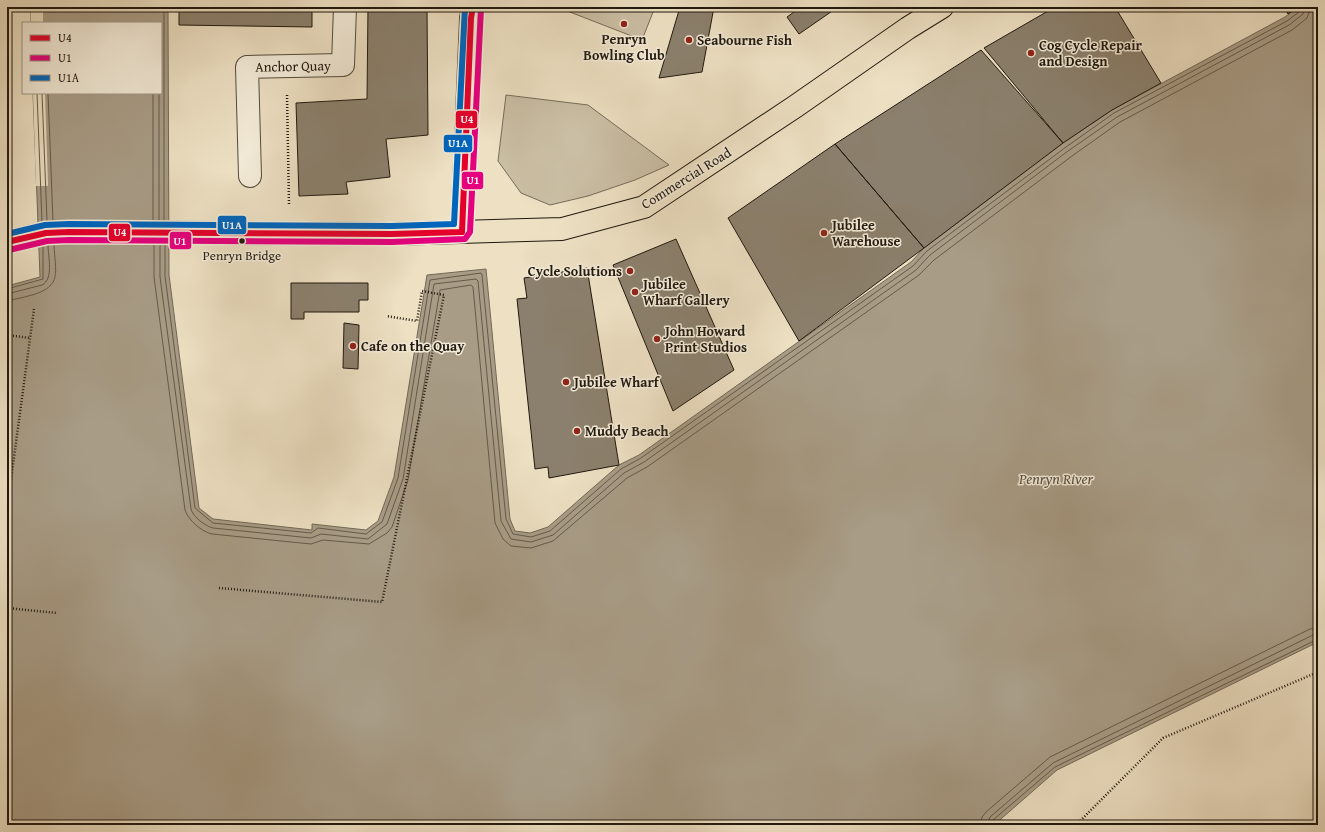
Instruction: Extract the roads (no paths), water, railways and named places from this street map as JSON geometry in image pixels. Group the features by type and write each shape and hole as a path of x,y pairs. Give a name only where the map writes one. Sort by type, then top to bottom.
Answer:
{"main road":[{"name":"Commercial Road","path":"7,242 46,233 69,232 392,234 562,229 644,207 796,106 908,28 942,7"}],"street":[{"name":"Anchor Quay","path":"250,176 247,67 343,64 345,7"},
{"path":"462,232 471,18 473,7"}],"water":[{"name":"Penryn River","path":"31,7 168,7 169,275 199,508 213,519 312,530 312,524 366,530 378,521 394,477 427,275 486,269 510,519 515,531 530,533 548,527 619,465 639,455 911,262 924,248 1063,143 1112,110 1285,17 1298,7 1318,7 1318,642 1057,770 994,825 7,825 7,286 40,277 33,94 162,94 162,22 31,22"}],"place":[{"name":"Penryn Bowling Club","path":"624,24"},
{"name":"Seabourne Fish","path":"689,40"},
{"name":"Cog Cycle Repair and Design","path":"1031,53"},
{"name":"Jubilee Warehouse","path":"824,233"},
{"name":"Penryn Bridge","path":"242,241"},
{"name":"Cycle Solutions","path":"630,271"},
{"name":"Jubilee Wharf Gallery","path":"635,292"},
{"name":"John Howard Print Studios","path":"657,339"},
{"name":"Cafe on the Quay","path":"353,346"},
{"name":"Jubilee Wharf","path":"566,382"},
{"name":"Muddy Beach","path":"577,431"}]}
